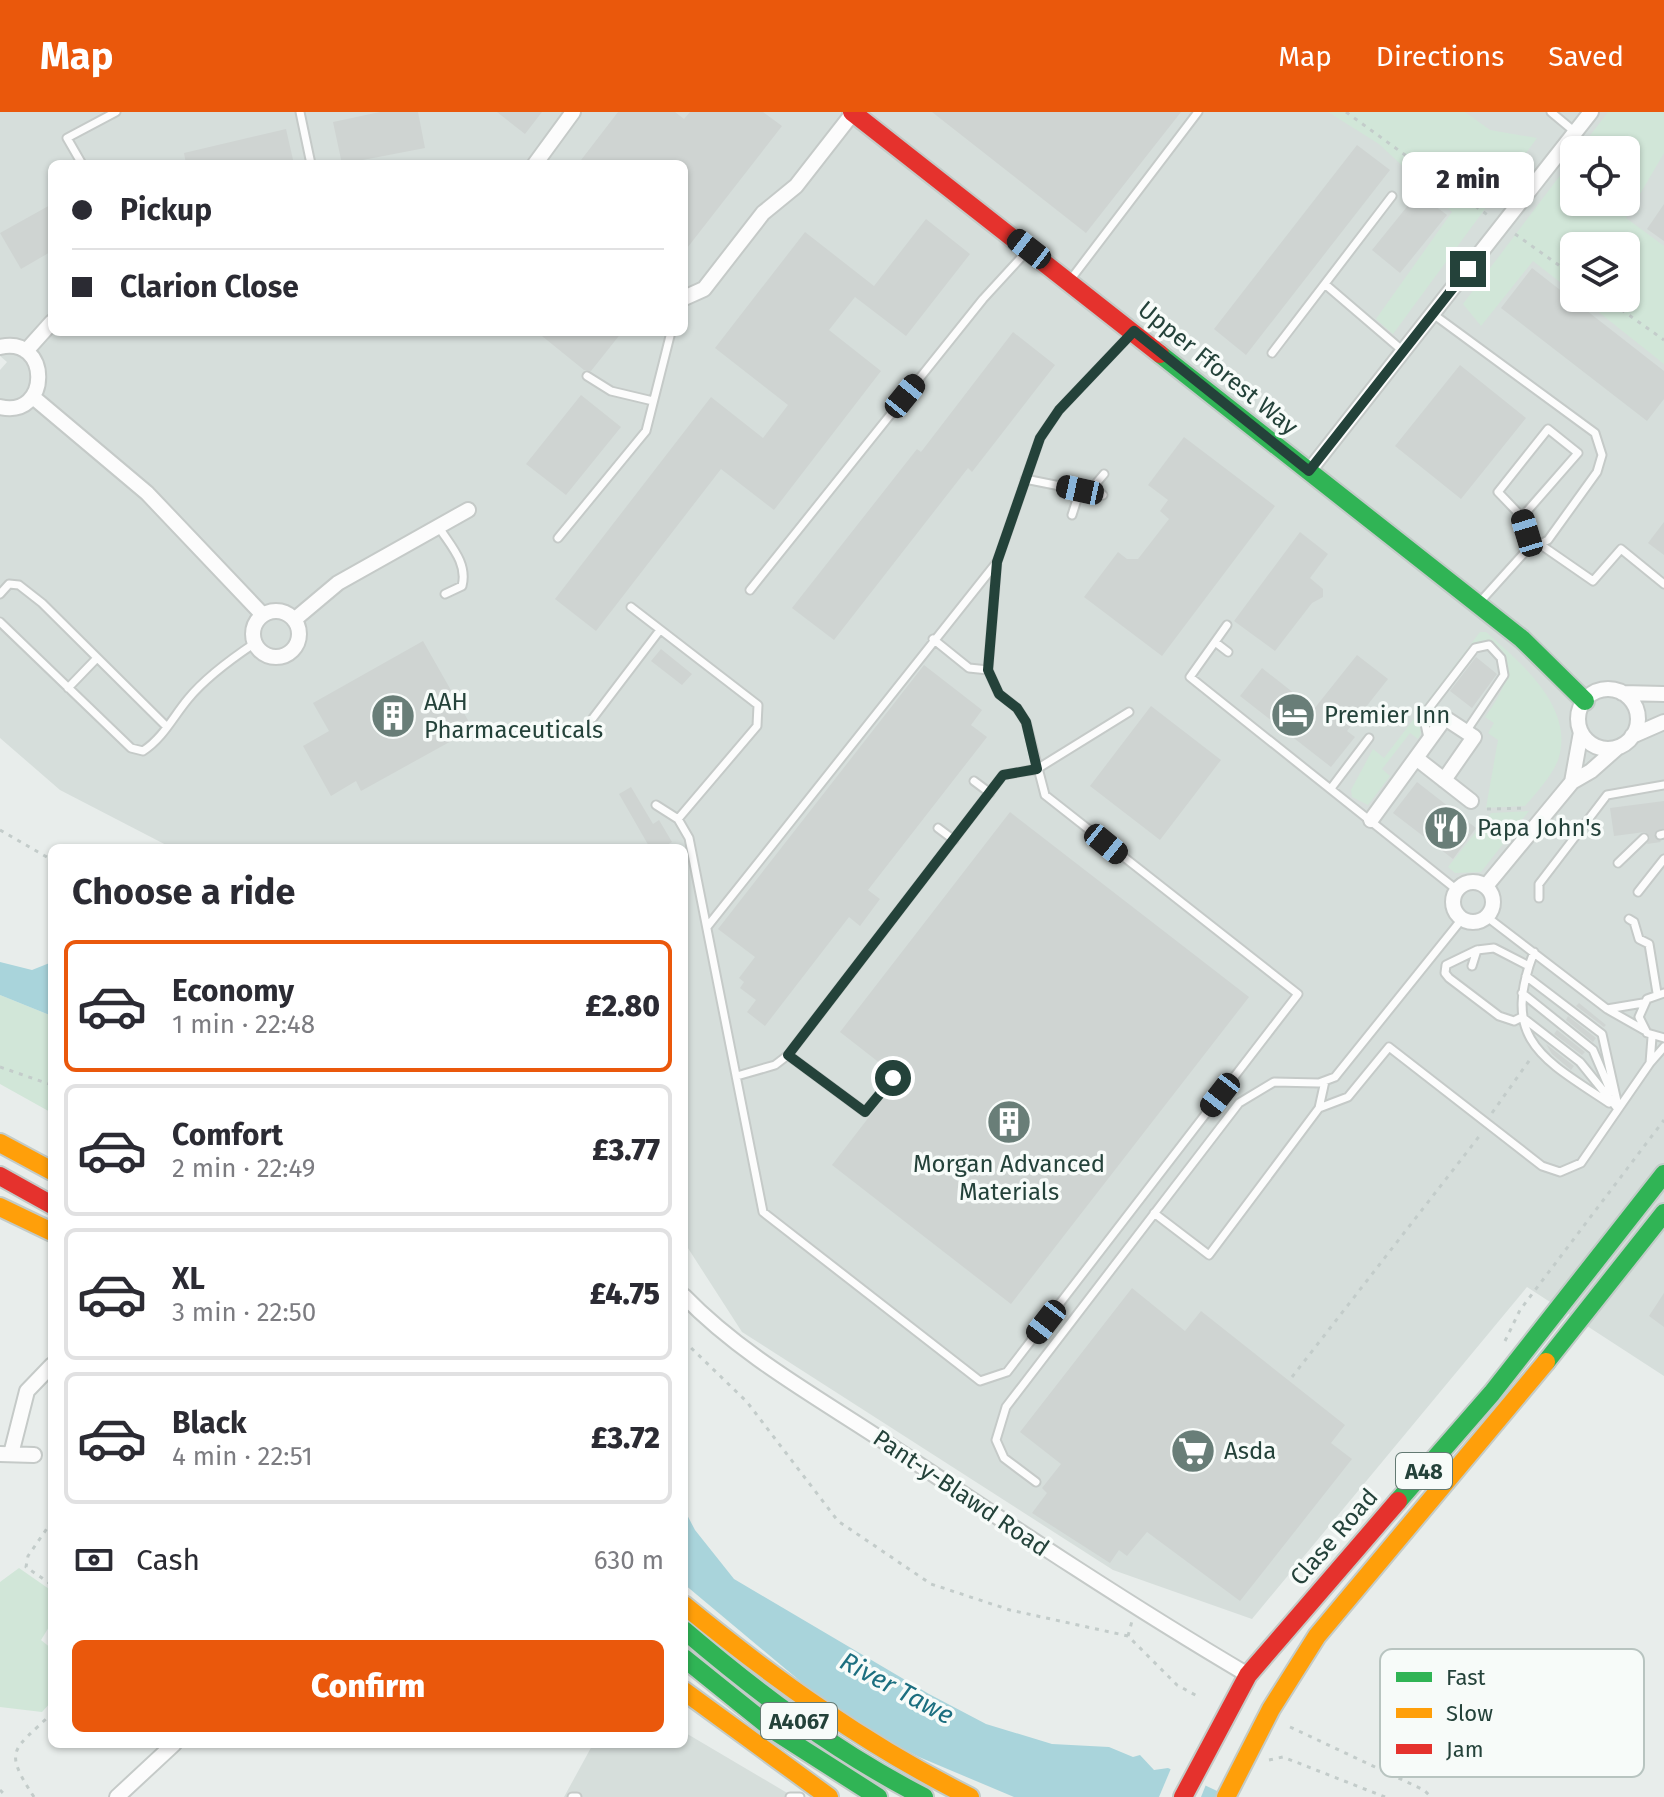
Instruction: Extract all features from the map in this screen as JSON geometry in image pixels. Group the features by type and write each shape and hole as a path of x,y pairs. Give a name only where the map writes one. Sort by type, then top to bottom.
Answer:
{"main road":[{"name":"Upper Fforest Way","path":"853,112 1522,639 1585,701"},
{"path":"0,1142 48,1169"},
{"name":"Clase Road","path":"1183,1797 1248,1675 1501,1382 1664,1174"},
{"path":"0,1176 48,1203"},
{"path":"0,1207 48,1230"},
{"name":"Clase Road","path":"1228,1793 1271,1709 1317,1636 1531,1382 1664,1213"},
{"path":"688,1608 753,1663 819,1711 922,1774 970,1797"},
{"name":"A4067","path":"688,1633 787,1713 856,1760 924,1797"},
{"name":"A4067","path":"688,1661 776,1732 878,1797"},
{"path":"688,1694 829,1797"}],"street":[{"path":"538,160 573,112"},
{"path":"688,298 704,289 763,213 796,186 853,112"},
{"path":"1309,471 1591,112"},
{"path":"26,351 48,326"},
{"path":"0,347 17,346 26,351 39,368 40,379 33,397 15,408 0,407"},
{"path":"33,397 147,493 263,615"},
{"path":"294,620 338,583 384,555 440,529 468,510"},
{"path":"280,612 294,620 299,635 287,654 272,657 255,643 254,628 263,615 280,612"},
{"path":"1572,782 1581,732 1578,716 1585,701 1602,690 1664,694"},
{"path":"1621,693 1635,707 1637,727 1632,736"},
{"path":"1371,820 1445,718 1474,737 1444,780"},
{"path":"1486,886 1572,782 1591,771 1632,736 1664,722"},
{"path":"1581,732 1592,745 1617,748"},
{"path":"1416,758 1471,801"},
{"path":"1468,882 1486,886 1493,898 1487,917 1475,923 1462,919 1454,909 1457,890 1468,882"},
{"name":"Pant-y-Blawd Road","path":"688,1300 713,1326 809,1392 1136,1610 1248,1675"},
{"path":"34,1455 6,1454 27,1391 48,1369"},
{"path":"117,1797 170,1748"}],"lane":[{"path":"80,160 67,138 116,112"},
{"path":"300,112 310,160"},
{"path":"1069,281 1198,112"},
{"path":"1551,112 1575,132"},
{"path":"1272,353 1392,196"},
{"path":"750,590 983,299 1029,249"},
{"path":"1326,285 1404,351"},
{"path":"1433,313 1595,433 1602,455 1597,472 1541,545 1532,549 1478,604"},
{"path":"656,805 678,819 689,838 763,1212 980,1381 1007,1372 1298,994 1045,795 1026,722 1017,708 999,694 988,670 997,562 1040,438 1059,410 1134,331"},
{"path":"558,538 646,431 670,336"},
{"path":"587,376 611,391 653,401"},
{"path":"1522,517 1578,453 1548,429 1498,492 1522,517 1532,549"},
{"path":"1025,479 1080,490 1093,487 1104,474"},
{"path":"1093,487 1103,495"},
{"path":"1072,515 1080,490"},
{"path":"440,529 460,561 464,576 462,586 445,594"},
{"path":"1541,545 1593,581 1621,549 1664,584"},
{"path":"707,927 997,562"},
{"path":"0,594 9,584 19,585 167,727"},
{"path":"631,607 758,705 757,726 678,819"},
{"path":"0,622 131,748 143,751 155,743 190,697 231,659 255,643"},
{"path":"1227,625 1190,677 1332,787 1457,890"},
{"path":"593,718 660,630"},
{"path":"933,639 969,668 988,670"},
{"path":"1215,642 1228,652"},
{"path":"1428,740 1424,719 1429,708 1475,648 1489,645 1501,658 1504,675 1467,730"},
{"path":"68,688 97,658"},
{"path":"737,1076 775,1065 788,1055 1003,775 1037,769 1129,712"},
{"path":"1332,787 1369,738"},
{"path":"974,781 990,793"},
{"path":"1539,898 1539,884 1607,795 1664,785"},
{"path":"938,828 954,840"},
{"path":"1618,863 1644,838"},
{"path":"1638,892 1664,859"},
{"path":"1487,917 1607,1009 1664,1038"},
{"path":"1036,1482 1004,1458 996,1440 1006,1407 1239,1103 1274,1082 1325,1081 1335,1077 1462,919"},
{"path":"1607,1009 1643,1003 1661,993 1649,944 1639,939 1634,922 1629,919"},
{"path":"1522,1017 1514,1021 1499,1016 1445,973 1452,960 1477,950 1494,948 1529,966"},
{"path":"1472,966 1477,950"},
{"path":"1534,952 1520,990 1522,1017 1533,1047 1618,1109"},
{"path":"1526,976 1602,1034 1618,1109"},
{"path":"1520,990 1593,1050 1618,1109"},
{"path":"1643,1003 1639,1017 1654,1039 1650,1063"},
{"path":"1522,1017 1580,1062 1618,1109"},
{"path":"1319,1108 1348,1097 1389,1047 1542,1166 1560,1172 1581,1163 1664,1047"},
{"path":"788,1055 865,1112 893,1078"},
{"path":"1154,1213 1209,1255 1319,1108 1325,1081"},
{"path":"790,1797 800,1797"}],"path":[{"path":"1346,112 1560,266"},
{"path":"1625,312 1664,340"},
{"path":"1487,809 1526,808"},
{"path":"0,830 48,858"},
{"path":"1292,1377 1487,1123 1492,1111 1531,1062 1533,1047"},
{"path":"0,1067 48,1084"},
{"path":"1501,1350 1520,1310 1664,1120"},
{"path":"688,1345 747,1402 838,1521 931,1584 1010,1610 1128,1636 1177,1685 1199,1697"},
{"path":"48,1527 28,1556 26,1567 48,1582"},
{"path":"34,1797 16,1769 15,1756 20,1745 48,1717"},
{"path":"1290,1727 1380,1769"},
{"path":"1264,1760 1283,1757 1385,1797"},
{"path":"1396,1777 1424,1790 1431,1797"},
{"path":"0,1790 7,1797"}],"shaded area":[{"path":"0,112 1664,112 1664,1376 1527,1287 1252,1619 1113,1570 742,1332 688,1248 688,844 164,844 60,790 0,738 0,370 7,362 0,356"},
{"path":"688,1734 794,1797 564,1797 591,1748 688,1748"}],"green space":[{"path":"1328,112 1465,112 1490,130 1537,138 1393,334 1376,319 1452,212 1379,144"},
{"path":"1608,112 1664,112 1664,153 1640,194 1640,136 1590,136"},
{"path":"1560,176 1560,216 1627,216 1664,246 1664,364 1599,312 1640,312 1640,232 1560,232 1560,282 1533,261 1481,326 1463,304"},
{"path":"1480,632 1486,632 1514,657 1542,688 1552,705 1559,722 1561,741 1558,760 1543,784 1525,806 1486,808 1498,740 1488,733 1494,723 1485,717 1506,677 1503,658 1487,640 1476,644 1419,722 1421,733 1418,739 1410,733 1382,769 1390,776 1368,805 1352,797 1351,790 1373,749 1384,758"},
{"path":"1529,811 1481,872 1455,873 1448,867 1491,813"},
{"path":"0,995 48,1014 48,1111 0,1084"},
{"path":"19,1568 48,1588 48,1629 41,1640 48,1646 48,1705 42,1712 0,1707 0,1582"}],"water":[{"path":"0,962 32,970 48,964 48,1014 0,995"},
{"name":"River Tawe","path":"688,1517 734,1579 929,1694 986,1724 1052,1744 1109,1747 1133,1757 1140,1755 1154,1770 1168,1768 1230,1797 1014,1797 919,1757 871,1732 812,1691 688,1587"}],"pier":[{"path":"1172,1766 1207,1782 1201,1797 1159,1797"}],"building":[{"path":"380,112 418,112 425,148 363,160 341,160 333,122"},
{"path":"497,112 542,112 525,134"},
{"path":"618,112 675,112 684,119 690,112 763,112 782,126 688,247 688,160 581,160"},
{"path":"932,112 1181,112 1086,233"},
{"path":"286,129 293,160 185,160 184,153"},
{"path":"1357,145 1390,170 1246,355 1214,329"},
{"path":"1418,193 1447,215 1400,273 1372,250"},
{"path":"1664,204 1664,241 1647,229"},
{"path":"48,206 48,253 21,269 0,233"},
{"path":"926,219 970,254 906,336 855,297 829,330 881,371 774,510 721,469 596,631 555,599 711,397 763,438 788,405 715,348 805,232 874,286"},
{"path":"1532,268 1560,290 1560,312 1588,312 1664,371 1664,399 1647,421 1501,308"},
{"path":"1013,332 1055,365 972,472 968,468 834,640 792,608 917,449 921,452"},
{"path":"542,336 619,336 591,371 584,370"},
{"path":"1460,365 1526,418 1461,499 1395,446"},
{"path":"581,395 621,427 566,495 526,464"},
{"path":"1184,437 1275,506 1162,656 1084,597 1118,552 1127,559 1138,559 1169,519 1160,511 1168,500 1148,485"},
{"path":"1664,522 1664,555 1648,543"},
{"path":"1300,532 1328,554 1310,578 1323,589 1323,597 1312,603 1275,651 1234,621"},
{"name":"AAH Pharmaceuticals","path":"423,641 473,729 361,791 356,781 331,796 303,746 329,731 313,703"},
{"path":"661,649 692,674 682,685 651,661"},
{"name":"Premier Inn","path":"1357,655 1388,679 1347,731 1355,737 1331,767 1240,696 1262,668 1314,709"},
{"path":"1476,657 1497,674 1472,708 1450,691"},
{"path":"924,665 982,710 971,725 987,737 868,890 880,899 860,926 849,917 765,1026 747,1012 756,1000 740,988 744,982 739,978 755,957 718,929"},
{"path":"1151,706 1221,760 1160,840 1090,786"},
{"path":"1417,782 1476,828 1453,859 1393,813"},
{"path":"631,787 653,824 659,820 672,842 648,844 619,794"},
{"path":"1664,801 1664,828 1654,834 1661,842 1647,844 1650,837 1645,832 1614,836 1610,808"},
{"name":"Morgan Advanced Materials","path":"1010,812 1249,997 1011,1304 832,1165 899,1078 840,1032"},
{"path":"1579,1003 1606,1025 1604,1027 1576,1006"},
{"path":"1568,1016 1596,1038 1593,1042 1566,1020"},
{"path":"1557,1030 1585,1052 1582,1055 1554,1034"},
{"path":"1546,1044 1574,1066 1571,1070 1552,1054"},
{"name":"Asda","path":"1132,1288 1185,1331 1201,1311 1345,1425 1331,1443 1352,1459 1240,1601 1147,1532 1127,1556 1119,1550 1110,1563 1032,1513 1047,1493 1042,1488 1061,1464 1020,1432"},
{"path":"1664,1293 1664,1327 1649,1316"}],"traffic: fast":[{"path":"1160,354 1522,639 1585,701"},
{"path":"1398,1501 1492,1393 1664,1174"},
{"path":"1546,1362 1664,1213"},
{"path":"688,1633 799,1721 891,1780 924,1797"},
{"path":"688,1661 776,1732 878,1797"}],"traffic: slow":[{"path":"0,1143 48,1169"},
{"path":"0,1207 48,1230"},
{"path":"1226,1797 1271,1709 1317,1636 1546,1362"},
{"path":"688,1608 822,1709 894,1755 970,1797"},
{"path":"688,1694 829,1797"}],"traffic: jam":[{"path":"852,112 1160,354"},
{"path":"0,1176 48,1203"},
{"path":"1183,1797 1248,1675 1398,1501"}],"place":[{"name":"Premier Inn","path":"1293,715"},
{"name":"AAH Pharmaceuticals","path":"393,716"},
{"name":"Papa John's","path":"1446,828"},
{"name":"Morgan Advanced Materials","path":"1009,1122"},
{"name":"Asda","path":"1193,1451"}],"route":[{"path":"893,1078 865,1112 788,1055 1003,775 1037,769 1026,722 1017,708 999,694 991,680 987,654 997,562 1004,550 1040,438 1059,410 1134,331 1309,471 1468,269"}]}
